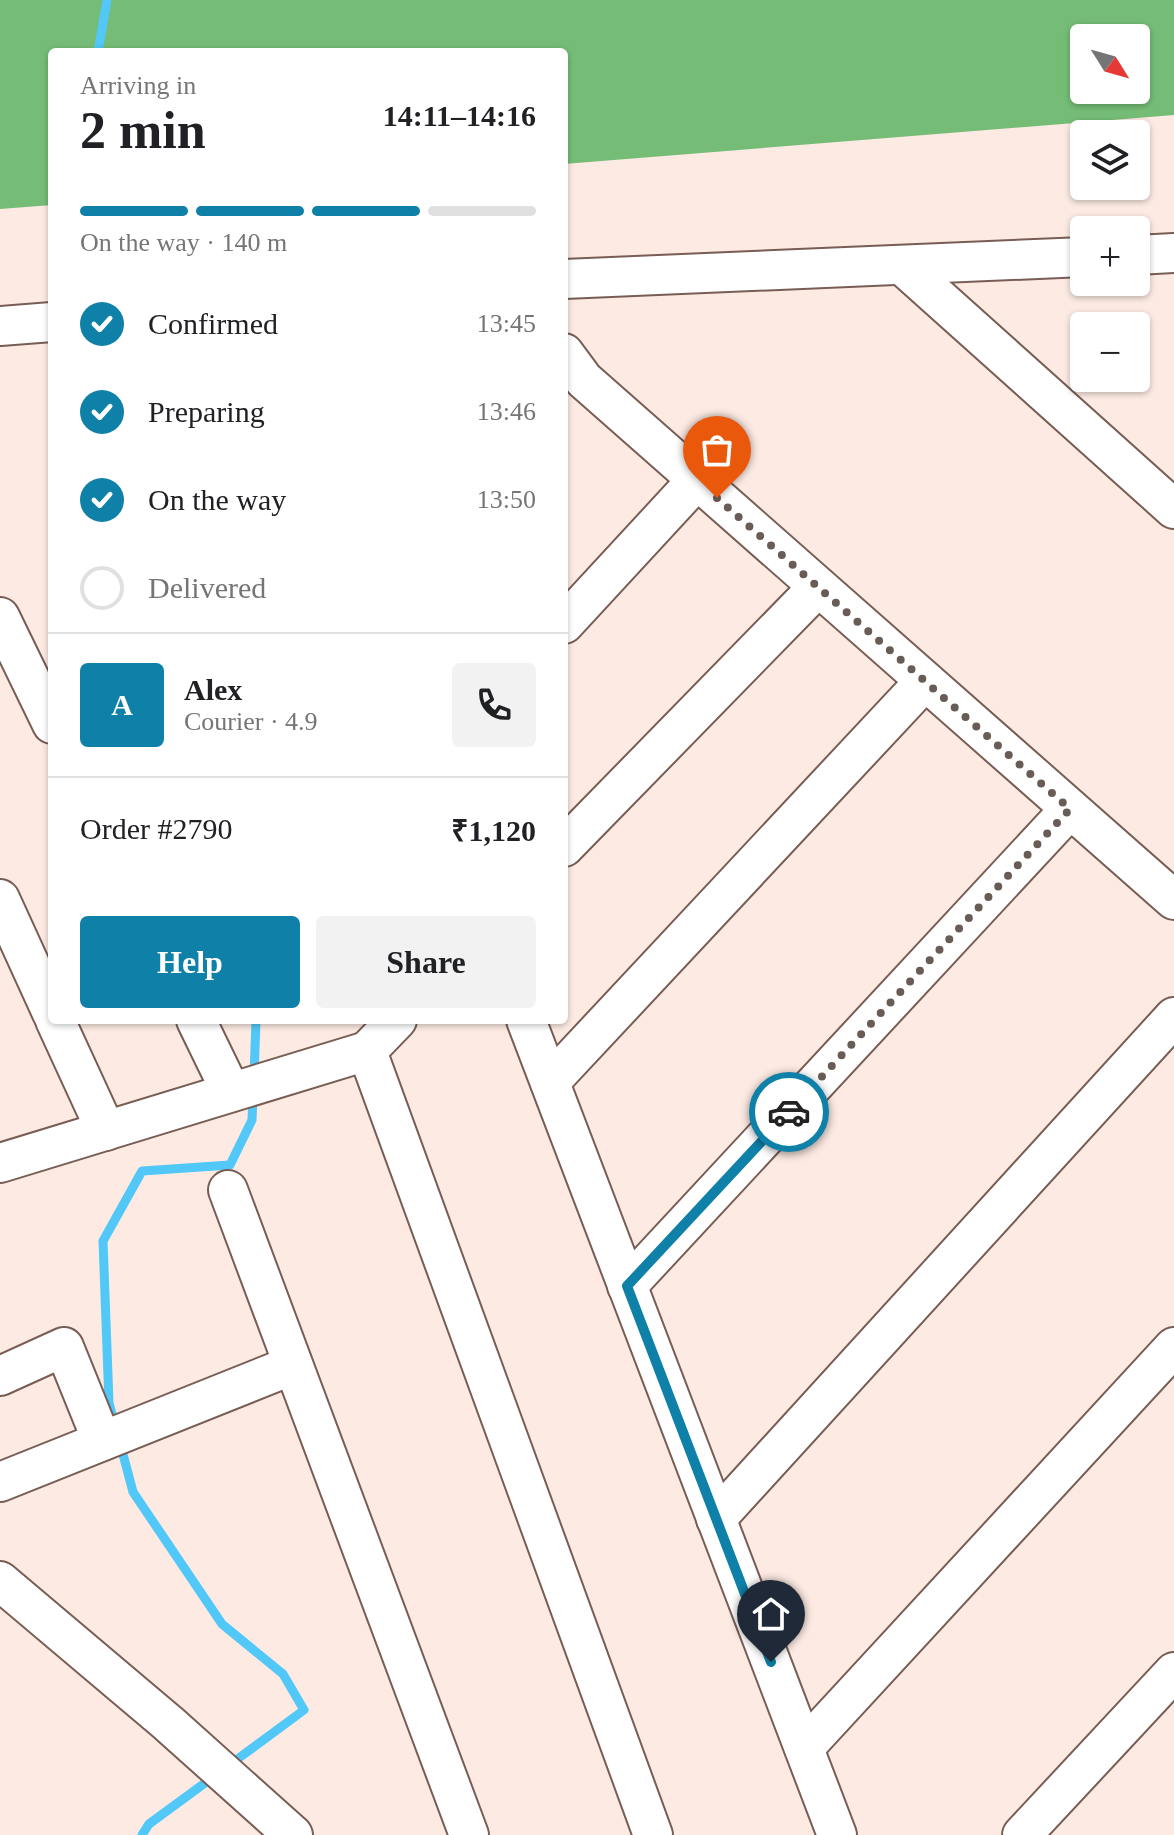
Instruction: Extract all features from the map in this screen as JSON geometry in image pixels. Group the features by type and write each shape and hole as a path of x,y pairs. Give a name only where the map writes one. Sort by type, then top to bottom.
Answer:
{"street":[{"path":"1150,254 1174,253"},
{"path":"568,279 1070,258"},
{"path":"902,265 1174,509"},
{"path":"0,326 48,322"},
{"path":"571,378 697,480 1174,900"},
{"path":"568,620 697,480"},
{"path":"568,843 818,587"},
{"path":"0,617 48,716"},
{"path":"550,1082 925,681"},
{"path":"627,1286 1070,809"},
{"path":"0,899 48,1004"},
{"path":"716,1519 1174,1017"},
{"path":"57,1024 106,1131"},
{"path":"198,1024 231,1092"},
{"path":"0,1163 367,1051 393,1024"},
{"path":"528,1024 837,1835"},
{"path":"367,1051 653,1835"},
{"path":"228,1190 469,1835"},
{"path":"0,1376 64,1347 102,1441"},
{"path":"804,1748 1174,1347"},
{"path":"0,1482 293,1365"},
{"path":"0,1581 168,1723 293,1835"},
{"path":"1022,1835 1174,1672"}],"green space":[{"path":"0,0 1174,0 1174,115 1070,120 1070,123 568,164 568,48 48,48 48,205 0,209"}],"waterway":[{"path":"99,48 107,0"},
{"path":"254,1076 256,1024"},
{"path":"115,1425 109,1403 103,1241 142,1171 230,1165 252,1120 253,1095"},
{"path":"120,1443 133,1492 222,1624 283,1674 304,1710 228,1766"},
{"path":"142,1835 149,1824 213,1777"}],"way so far":[{"path":"717,498 1070,809 789,1112"}],"route":[{"path":"771,1662 627,1286 789,1112"}]}
